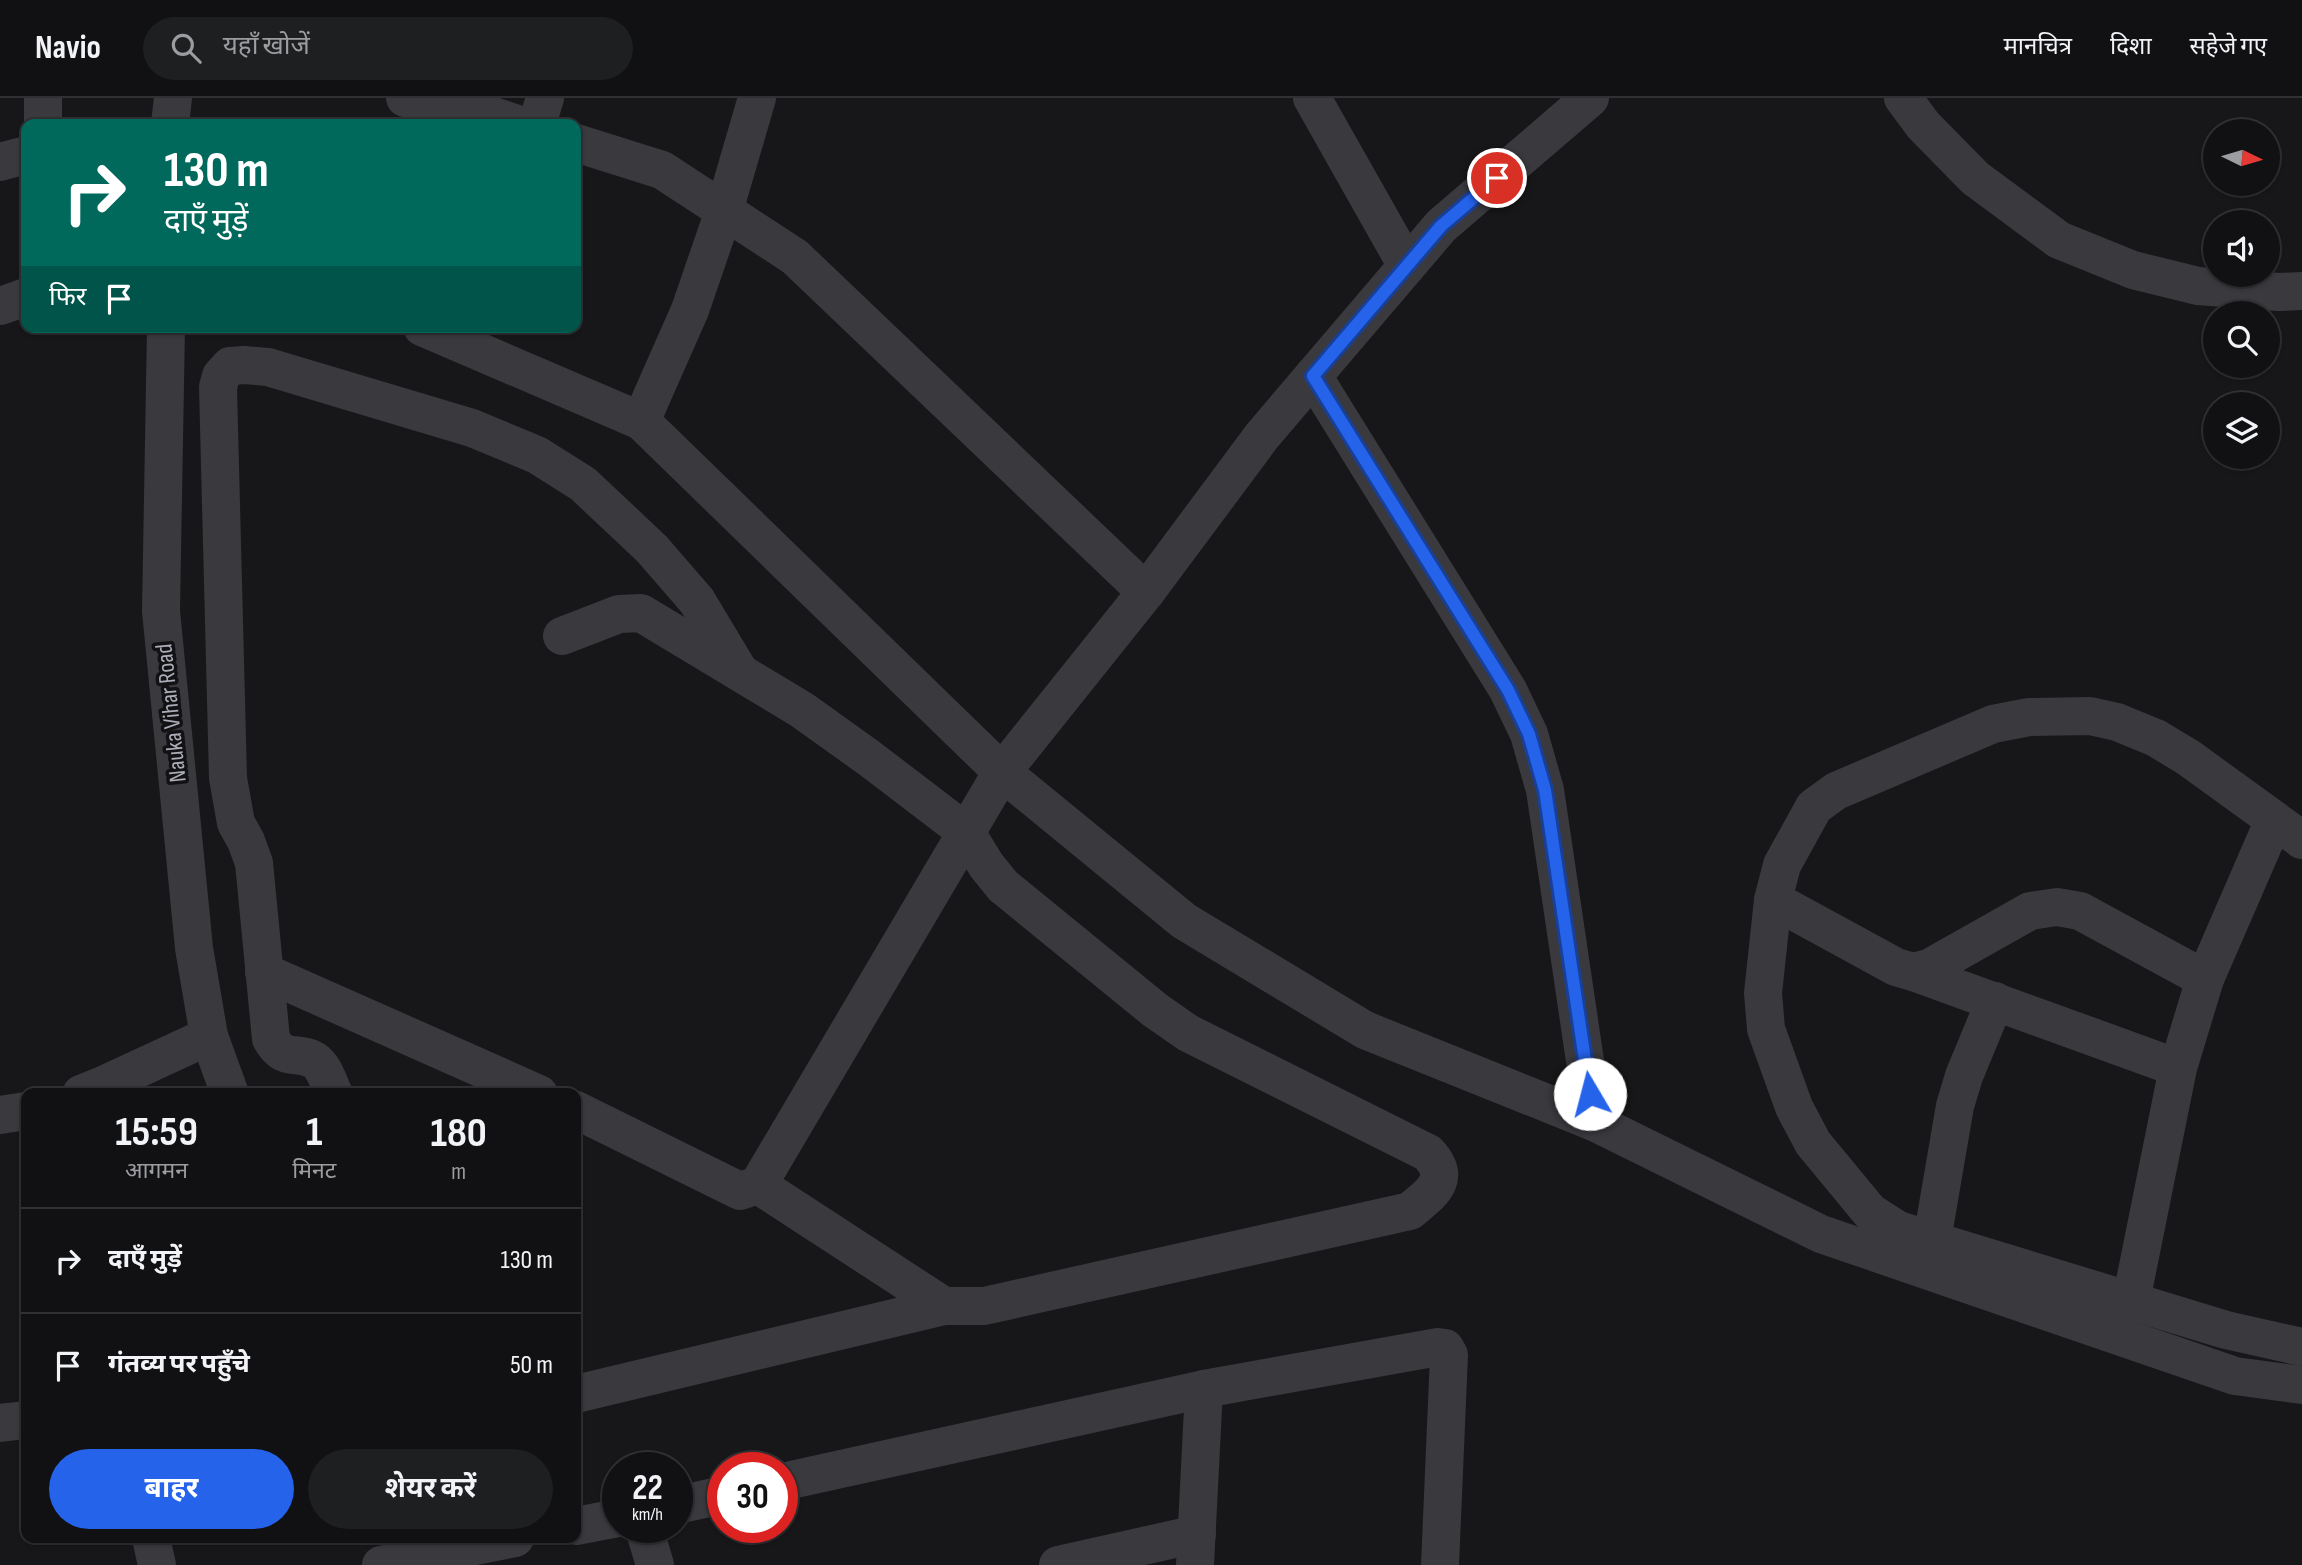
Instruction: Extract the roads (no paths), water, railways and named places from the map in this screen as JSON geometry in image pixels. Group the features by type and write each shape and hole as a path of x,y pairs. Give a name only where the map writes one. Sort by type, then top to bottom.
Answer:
{"street":[{"path":"43,98 43,119"},
{"path":"171,119 173,98"},
{"path":"405,98 502,119"},
{"path":"539,119 545,98"},
{"path":"640,421 690,310 724,211 757,98"},
{"path":"1312,98 1407,266"},
{"path":"1903,98 1923,125 1975,178 2059,240 2133,270 2198,286 2278,292 2302,291"},
{"path":"581,1112 740,1191 758,1185 1002,772 1146,592 1262,436 1441,226 1575,103"},
{"path":"581,145 663,170 794,257 1146,592"},
{"path":"0,162 21,156"},
{"path":"0,306 21,299"},
{"name":"Nauka Vihar Road","path":"166,333 161,611 194,948 209,1035 228,1088"},
{"path":"436,333 640,421 1002,772 1184,921 1365,1030 1594,1122 1821,1234 2235,1376 2302,1385"},
{"path":"331,1088 314,1060 286,1055 278,1051 271,1039 254,863 236,823 228,778 218,387 220,376 230,366 243,365 281,371 472,428 537,455 583,484 652,549 702,608 740,673"},
{"path":"1313,376 1508,690 1529,734 1545,790 1594,1122"},
{"path":"562,636 618,614 640,613 813,718 966,832 986,866 1003,886 1155,1010 1188,1033 1428,1153 1438,1164 1440,1179 1433,1191 1410,1211 1012,1301 984,1306 944,1306 581,1393"},
{"path":"2131,1301 2178,1068 2205,979 2288,830 2189,758 2156,738 2118,722 2090,716 2029,717 1993,724 1836,791 1814,807 1782,865 1773,900 1763,993 1766,1029 1794,1107 1813,1143 1870,1212 1898,1230 2226,1330 2302,1346"},
{"path":"1773,900 1896,967 2178,1068"},
{"path":"1913,972 1929,968 2031,911 2057,907 2080,911 2205,979"},
{"path":"264,972 525,1088"},
{"path":"1932,1240 1955,1106 1964,1076 1995,1001"},
{"path":"96,1088 209,1035"},
{"path":"0,1115 21,1112"},
{"path":"758,1185 944,1306"},
{"path":"798,1478 1204,1389 1438,1347 1445,1349 1449,1355 1440,1565"},
{"path":"1058,1565 1196,1549 1204,1389"},
{"path":"0,1423 21,1421"},
{"path":"581,1525 602,1521"},
{"path":"151,1543 158,1565"},
{"path":"374,1543 381,1565 490,1543"},
{"path":"648,1543 655,1565"}]}
